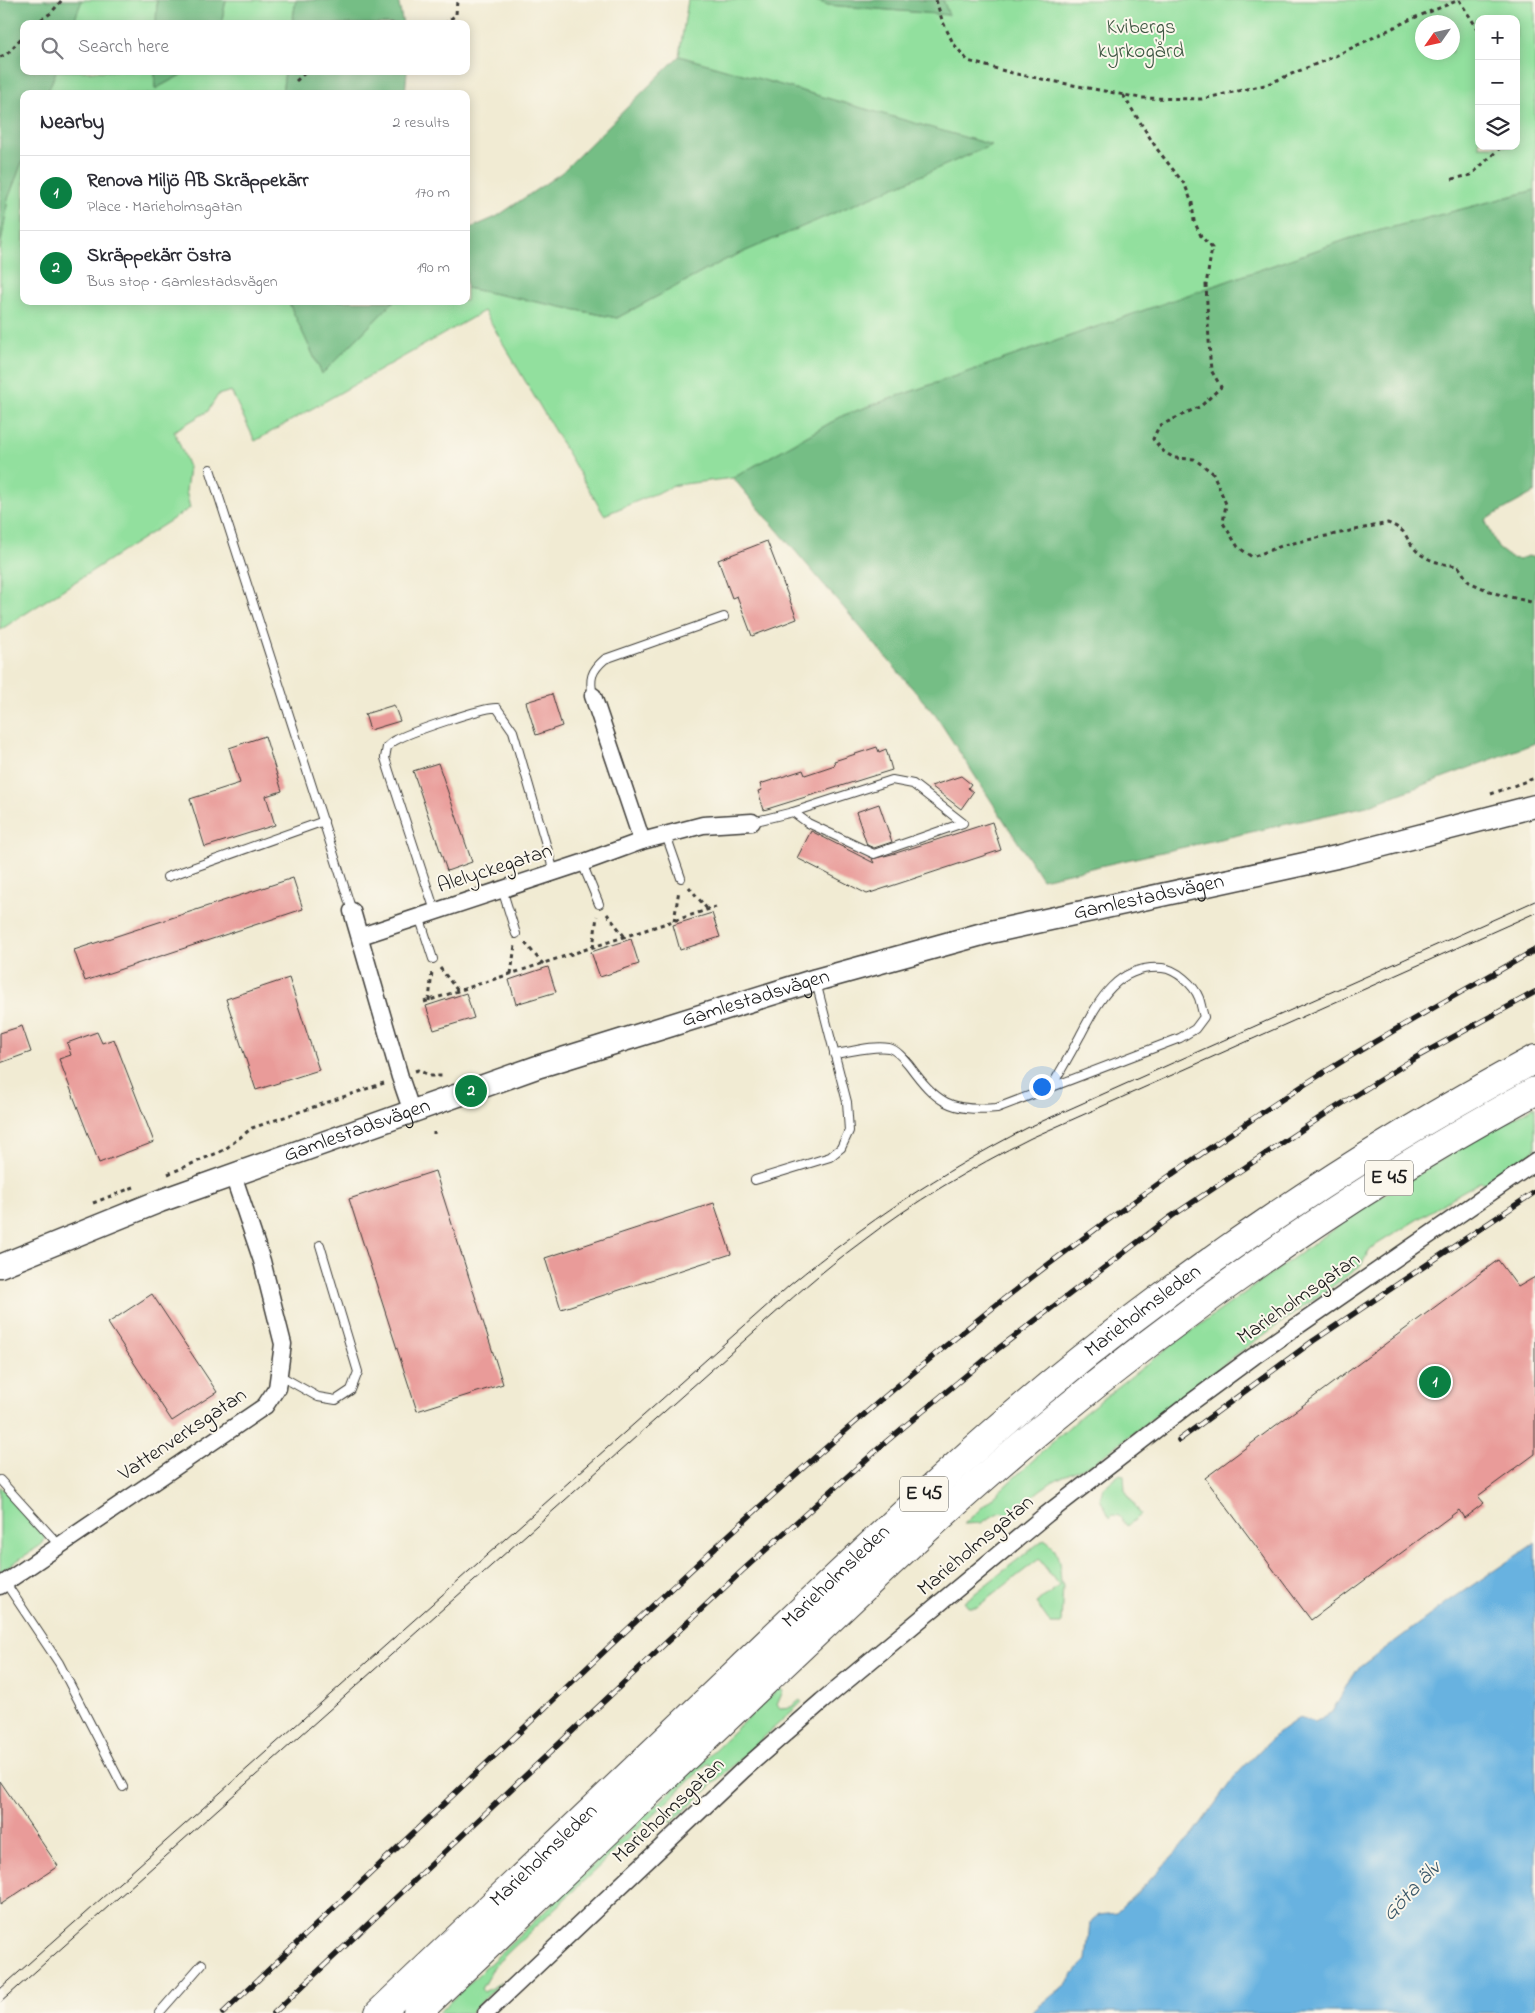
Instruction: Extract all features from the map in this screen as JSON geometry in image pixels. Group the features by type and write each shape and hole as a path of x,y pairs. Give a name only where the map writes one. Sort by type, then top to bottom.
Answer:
{"highway":[{"name":"Marieholmsleden","path":"379,2013 869,1545 963,1459 1068,1370 1134,1318 1247,1235 1305,1196 1452,1105 1535,1059"},
{"name":"Marieholmsleden","path":"417,2013 933,1523 1042,1428 1149,1343 1294,1238 1439,1145 1535,1091"}],"street":[{"path":"594,696 642,841"},
{"name":"Gamlestadsvägen","path":"0,1266 151,1204 565,1057 816,980 986,932 1340,856 1535,806"},
{"name":"Alelyckegatan","path":"361,936 582,863 642,841 703,825 752,822"},
{"path":"352,911 412,1112"},
{"name":"Marieholmsgatan","path":"486,2013 743,1770 822,1701 1047,1514 1188,1404 1254,1356 1535,1162"},
{"name":"Vattenverksgatan","path":"2,1584 265,1406 278,1388 283,1344 262,1261 233,1175"}],"lane":[{"path":"210,469 352,911"},
{"path":"594,696 591,684 594,668 605,659 724,617"},
{"path":"433,959 427,913 388,771 387,747 396,740 479,711 492,707 497,708 513,732 554,872"},
{"name":"Alelyckegatan","path":"752,822 793,812 892,780 913,784 964,823 874,854 808,823 793,812"},
{"path":"167,877 324,821"},
{"path":"666,835 681,878"},
{"path":"582,863 599,904"},
{"path":"502,888 516,934"},
{"path":"834,1054 873,1048 890,1048 903,1057 935,1095 952,1106 971,1110 997,1108 1180,1038 1195,1029 1204,1017 1199,997 1186,981 1169,969 1152,967 1131,974 1115,983 1100,999 1052,1086"},
{"path":"755,1180 830,1157 841,1148 849,1131 847,1102 816,980"},
{"path":"279,1375 318,1397 336,1400 351,1390 358,1372 320,1245"},
{"path":"0,1480 59,1545"},
{"path":"2,1584 59,1663 123,1787"},
{"path":"158,2013 202,1964"}],"path":[{"path":"41,20 51,14 62,0"},
{"path":"449,20 456,14 457,0"},
{"path":"936,0 942,20 953,43 968,60 1016,74 1140,98 1202,99 1265,85 1334,57 1409,20 1459,0 1475,25"},
{"path":"0,57 7,54 20,39"},
{"path":"296,81 303,75"},
{"path":"1122,95 1157,149 1185,185 1192,203 1194,221 1201,236 1212,248 1206,285 1210,359 1211,370 1220,387 1201,406 1160,426 1153,439 1163,451 1174,458 1194,459 1212,473 1226,504 1223,523 1238,547 1252,557 1284,545 1388,523 1402,529 1414,548 1430,561 1458,566 1470,582 1494,593 1535,603"},
{"path":"1452,179 1471,175 1498,150"},
{"path":"681,878 708,910"},
{"path":"674,921 681,878"},
{"path":"599,904 625,937"},
{"path":"593,948 599,904"},
{"path":"433,959 427,1001 716,907"},
{"path":"516,934 543,964"},
{"path":"511,974 516,934"},
{"path":"433,959 458,991"}],"green space":[{"path":"0,0 82,0 74,20 20,20 20,75 54,75 49,90 20,90 20,168 8,199 0,250"},
{"path":"82,0 157,0 156,20 74,20"},
{"path":"157,0 226,0 222,20 156,20"},
{"path":"226,0 296,0 293,20 222,20"},
{"path":"296,0 398,0 402,20 293,20"},
{"name":"Kvibergs kyrkogård","path":"688,0 814,0 828,5 948,15 943,0 1535,0 1535,190 1351,238 844,415 733,478 676,485 604,515 484,311 255,441 231,391 218,395 208,411 174,431 189,467 186,491 190,508 0,630 0,250 8,199 20,168 20,305 290,305 322,374 390,305 470,305 470,289 617,318 725,260 991,145 679,56"},
{"path":"814,0 943,0 949,15 828,5"},
{"path":"679,56 992,145 725,260 617,318 470,289 470,228 496,217 561,173"},
{"path":"54,75 155,75 155,89 181,75 284,75 283,90 49,90"},
{"path":"155,75 181,75 155,89"},
{"path":"284,75 407,75 405,90 283,90"},
{"path":"1535,190 1535,492 1485,520 1498,548 1511,558 1519,559 1528,556 1535,558 1535,743 1367,806 1042,879 936,716 733,478 844,415 1351,238"},
{"path":"290,305 390,305 322,374"},
{"path":"1535,1106 1535,1150 1487,1183 1480,1182 1460,1193 1370,1249 1360,1267 1248,1346 1095,1462 1052,1482 1026,1502 1008,1521 1003,1512 981,1523 964,1524 1082,1415 1165,1350 1366,1206 1457,1150"},
{"path":"1120,1474 1124,1476 1125,1490 1141,1515 1127,1526 1119,1516 1113,1515 1110,1518 1100,1499 1103,1488"},
{"path":"0,1486 35,1520 46,1537 41,1545 0,1572"},
{"path":"1044,1539 1053,1547 1056,1553 1061,1584 1063,1584 1061,1624 1051,1624 1036,1603 1059,1586 1039,1559 977,1607 968,1607 964,1602"},
{"path":"779,1688 783,1691 777,1705 780,1708 791,1707 800,1700 802,1702 671,1823 669,1821 713,1774 710,1764 707,1764 495,1965 481,1989 484,1992 502,1982 470,2013 438,2013"}],"water":[{"name":"Göta älv","path":"1535,1543 1535,2006 1528,2013 1031,2013 1065,1985 1086,1960 1090,1923 1099,1915 1116,1913 1148,1882 1194,1833 1235,1776 1276,1734 1299,1718 1315,1722 1332,1712 1354,1672 1449,1601"}],"building":[{"path":"767,541 797,619 752,636 737,596 732,598 718,560"},
{"path":"552,694 562,726 536,735 526,702"},
{"path":"394,705 400,721 370,730 365,714"},
{"path":"265,736 282,791 266,796 275,825 205,847 190,799 240,783 229,748"},
{"path":"877,747 879,752 886,749 892,770 764,810 758,791 762,790 760,784 803,770 805,775 835,765 834,761"},
{"path":"438,763 472,862 447,871 413,771"},
{"path":"961,776 971,784 968,788 973,792 961,809 931,786"},
{"path":"879,804 892,842 874,848 867,845 856,812"},
{"path":"992,822 1001,850 867,894 797,858 811,831 874,863 872,859"},
{"path":"293,878 303,909 85,981 74,950"},
{"path":"712,913 720,937 680,950 673,925"},
{"path":"631,939 639,964 600,977 591,952"},
{"path":"548,967 556,992 516,1004 509,980"},
{"path":"289,978 319,1070 256,1090 226,999"},
{"path":"466,993 474,1018 434,1030 426,1006"},
{"path":"22,1026 31,1052 0,1063 0,1033"},
{"path":"97,1032 102,1043 114,1039 154,1142 99,1163 59,1059 71,1055 67,1043"},
{"path":"435,1171 503,1384 417,1411 349,1199"},
{"path":"714,1203 731,1254 561,1309 545,1258"},
{"path":"1498,1260 1518,1287 1535,1277 1535,1454 1478,1496 1484,1503 1464,1518 1459,1510 1311,1620 1205,1478"},
{"path":"152,1294 217,1392 172,1421 108,1323"},
{"path":"0,1781 58,1866 0,1905"}],"tram line":[{"path":"0,1989 790,1285 875,1220 934,1181 1027,1128 1535,901"},
{"path":"0,2003 781,1308 833,1264 880,1228 943,1186 1031,1138 1535,913"}],"railway":[{"path":"223,2013 717,1546 847,1430 980,1318 1049,1264 1176,1171 1307,1083 1420,1015 1535,950"},
{"path":"274,2013 742,1571 887,1441 999,1348 1172,1216 1327,1113 1415,1058 1535,992"},
{"path":"1179,1440 1313,1341 1535,1192"}],"place":[{"name":"Skräppekärr Östra","path":"471,1091"},
{"name":"Renova Miljö AB Skräppekärr","path":"1435,1382"}]}
